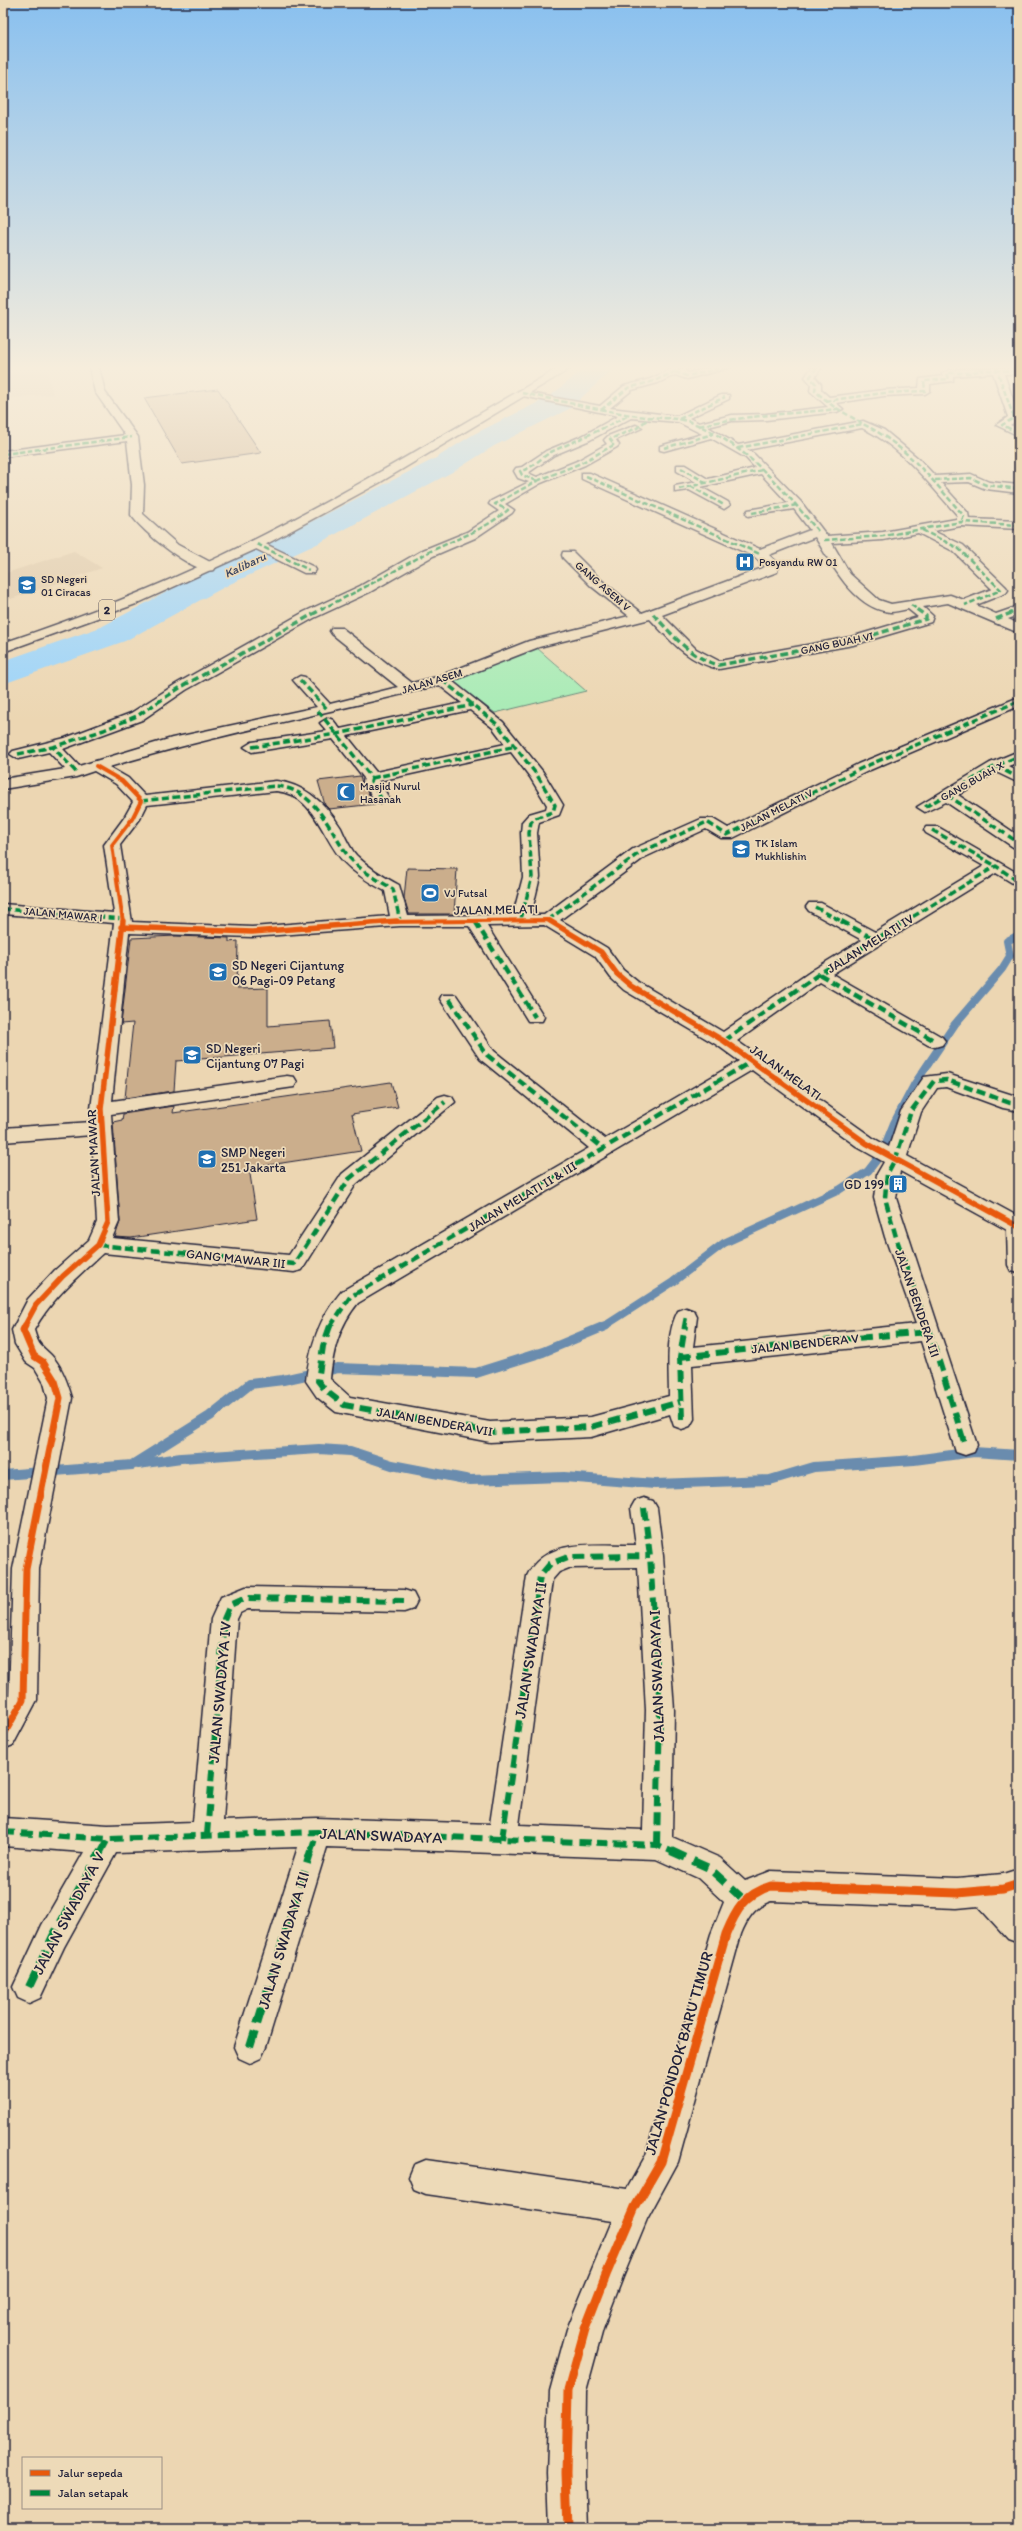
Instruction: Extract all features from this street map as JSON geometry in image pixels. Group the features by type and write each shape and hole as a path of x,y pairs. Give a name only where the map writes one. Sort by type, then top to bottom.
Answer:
{"main road":[{"path":"138,485 137,515 173,548 195,561 209,566"},
{"name":"2","path":"3,636 85,607 195,561 346,485"},
{"name":"2","path":"3,648 153,592 209,566 262,547 366,485"},
{"path":"18,754 53,747 90,737 147,711 166,700 181,687 309,615 365,588 428,553 493,522 508,510 495,504 533,485"},
{"path":"606,485 760,554 821,535 883,536 961,522 1019,525"},
{"path":"694,485 684,488 724,505"},
{"path":"777,485 797,505 821,535 845,576 874,603 887,608 947,598 1019,629"},
{"path":"939,485 949,499 963,512 964,516 961,522"},
{"path":"987,485 1019,489"},
{"path":"752,513 797,505"},
{"path":"921,530 958,548 1001,590 965,605"},
{"path":"262,547 309,570"},
{"name":"JALAN ASEM","path":"3,784 76,772 177,741 323,710 442,680 534,644 653,614 767,572 772,569 772,564 760,554"},
{"name":"GANG ASEM V","path":"568,555 596,583 639,617"},
{"name":"GANG BUAH VI","path":"653,614 686,648 705,662 725,665 853,641 926,619 926,616 911,605"},
{"path":"996,619 1019,610"},
{"path":"337,631 410,689"},
{"path":"300,680 323,710 337,734 372,778 371,782 381,798"},
{"path":"442,680 498,725 538,775 556,807 553,812 533,820 531,823 529,836 532,863 531,888 521,919"},
{"name":"JALAN MELATI V","path":"548,920 646,850 707,822 727,834 864,767 1019,701"},
{"path":"252,747 337,734 473,705"},
{"path":"372,778 516,746"},
{"path":"53,747 76,772"},
{"name":"GANG BUAH X","path":"926,807 996,766 1019,756"},
{"path":"96,766 122,781 141,801 276,786 291,788 313,804 330,826 349,857 371,876 393,889 400,921"},
{"path":"996,766 1019,778"},
{"path":"947,795 1019,843"},
{"name":"JALAN MAWAR","path":"3,1736 22,1700 26,1569 53,1441 60,1398 55,1381 43,1362 34,1356 27,1344 23,1330 36,1305 63,1276 98,1245 108,1222 102,1118 122,923 112,845 132,819 141,801"},
{"path":"932,830 996,866 1019,882"},
{"name":"JALAN MELATI IV","path":"724,1041 820,974 996,866"},
{"path":"815,907 876,940"},
{"name":"JALAN MAWAR I","path":"3,909 122,923"},
{"name":"JALAN MELATI","path":"122,923 252,932 400,921 548,920 601,952 624,981 631,986 724,1041 866,1143 893,1160 1018,1227"},
{"path":"475,921 535,1017"},
{"path":"820,974 935,1041"},
{"path":"449,999 487,1055 603,1148"},
{"name":"JALAN MELATI II & III","path":"320,1356 329,1325 336,1311 350,1297 752,1062"},
{"name":"JALAN BENDERA III","path":"965,1444 930,1332 896,1238 885,1198 887,1174 911,1111 934,1081 947,1080 1010,1103 1019,1104"},
{"path":"3,1135 102,1118 287,1082"},
{"name":"GANG MAWAR III","path":"98,1245 294,1264 299,1260 350,1179 445,1102"},
{"path":"1018,1227 1019,1266"},
{"path":"680,1357 686,1317"},
{"name":"JALAN BENDERA V","path":"680,1357 842,1338 930,1332"},
{"name":"JALAN BENDERA VII","path":"320,1356 318,1382 325,1390 344,1405 490,1432 591,1426 681,1410 680,1357"},
{"name":"JALAN SWADAYA I","path":"644,1508 650,1556 660,1710 657,1845"},
{"name":"JALAN SWADAYA II","path":"502,1839 540,1576 550,1564 568,1557 650,1556"},
{"name":"JALAN SWADAYA IV","path":"207,1835 224,1619 230,1606 246,1598 404,1601"},
{"name":"JALAN SWADAYA","path":"3,1832 108,1839 317,1832 657,1845 709,1868 743,1899"},
{"name":"JALAN SWADAYA III","path":"250,2047 317,1832"},
{"name":"JALAN SWADAYA V","path":"29,1987 53,1936 108,1839"},
{"path":"743,1899 757,1889 788,1885 957,1893 986,1891 1019,1884"},
{"path":"986,1891 1019,1928"},
{"name":"JALAN PONDOK BARU TIMUR","path":"568,2528 566,2473 568,2391 585,2329 635,2207 661,2162 726,1934 743,1899"},
{"path":"426,2177 635,2207"}],"shaded area":[{"name":"SD Negeri 01 Ciracas","path":"74,551 102,568 8,600 3,596 3,574"}],"green space":[{"path":"537,648 586,691 495,713 450,680"}],"building":[{"name":"Masjid Nurul Hasanah","path":"360,776 362,783 375,804 329,809 325,805 318,781"},
{"name":"VJ Futsal","path":"407,868 457,869 454,914 409,914 404,898"},
{"path":"176,936 229,938 229,942 238,941 237,989 268,988 268,1026 330,1021 333,1048 176,1061 174,1091 125,1098 133,1023 121,1024 131,938"},
{"name":"SMP Negeri 251 Jakarta","path":"391,1082 398,1107 352,1114 361,1151 249,1168 257,1219 131,1238 115,1237 120,1222 113,1122 122,1120 123,1114 174,1106 173,1113"}],"waterway":[{"name":"Kalibaru","path":"3,673 113,634 219,577 308,536 406,485"},
{"path":"604,1327 673,1282 724,1243 839,1190 868,1171 882,1153 894,1123 914,1085 955,1024 1002,969 1010,956 1007,941 1019,935"},
{"path":"3,1475 132,1465 210,1416 250,1384 283,1380 338,1368 476,1373 543,1352 604,1327"},
{"path":"138,1464 181,1458 319,1449 350,1451 392,1465 470,1480 564,1477 655,1484 770,1480 814,1467 914,1460 974,1452 1019,1455"}],"marked path":[{"path":"76,772 53,747 104,730 137,716 152,708 181,687 309,615 365,589 428,553 471,535 493,522 508,510 495,504 533,485"},
{"path":"606,485 760,554"},
{"path":"679,489 696,485"},
{"path":"778,485 818,531"},
{"path":"936,485 964,516 961,522"},
{"path":"987,485 1019,489"},
{"path":"690,486 724,505"},
{"path":"752,513 797,505"},
{"path":"824,540 883,536 961,522 1019,525"},
{"path":"922,530 958,548 1001,590 965,605"},
{"path":"257,544 309,570"},
{"path":"653,614 674,637 691,652 709,663 719,665 853,641 926,619 926,616 911,605"},
{"path":"996,619 1019,610"},
{"path":"300,680 327,709"},
{"path":"442,680 498,725 537,775 555,805 553,812 533,819 529,827 532,877 530,891 521,919"},
{"path":"548,920 639,853 707,822 727,835 864,767 1019,701"},
{"path":"252,747 337,734 473,705"},
{"path":"318,711 372,778 371,782 381,798"},
{"path":"372,778 516,746"},
{"path":"18,754 53,747"},
{"path":"925,807 996,766 1019,756"},
{"path":"996,766 1019,778"},
{"path":"141,801 276,786 288,787 300,793 313,804 331,826 349,857 371,876 393,889 400,921"},
{"path":"947,795 1019,843"},
{"path":"932,830 996,866"},
{"path":"724,1041 819,974 996,866 1019,882"},
{"path":"815,907 876,940"},
{"path":"3,909 124,919"},
{"path":"475,921 535,1017"},
{"path":"819,974 935,1041"},
{"path":"449,999 487,1055 603,1148"},
{"path":"680,1402 591,1427 490,1432 344,1405 325,1390 318,1381 321,1357 326,1336 335,1316 350,1297 747,1064"},
{"path":"895,1161 911,1111 934,1081 947,1080 1010,1103 1019,1104"},
{"path":"98,1245 294,1264 299,1259 349,1179 445,1102"},
{"path":"893,1163 887,1174 885,1198 896,1237 930,1332 965,1445"},
{"path":"682,1419 680,1357 686,1317"},
{"path":"680,1357 842,1339 930,1332"},
{"path":"644,1508 650,1556 660,1710 657,1845"},
{"path":"502,1839 540,1576 550,1564 568,1557 650,1556"},
{"path":"207,1835 224,1619 230,1605 246,1598 404,1601"},
{"path":"3,1832 108,1839 317,1832 657,1845 709,1868 743,1899"},
{"path":"250,2047 317,1832"},
{"path":"29,1987 53,1936 108,1839"}],"cycle path":[{"path":"3,1736 23,1700 26,1569 60,1398 55,1381 43,1362 34,1356 27,1344 23,1330 36,1305 63,1276 98,1245 108,1222 101,1109 121,927 124,919 112,845 132,819 141,801 122,781 96,766"},
{"path":"121,927 252,932 400,921 548,920 601,952 617,974 631,986 724,1041 866,1143 1019,1227"},
{"path":"568,2528 566,2473 568,2391 585,2329 635,2207 661,2162 726,1934 741,1903 753,1893 771,1886 957,1893 1003,1889 1019,1884"}],"place":[{"name":"Posyandu RW 01","path":"745,562"},
{"name":"SD Negeri 01 Ciracas","path":"27,585"},
{"name":"Masjid Nurul Hasanah","path":"346,792"},
{"name":"TK Islam Mukhlishin","path":"741,849"},
{"name":"VJ Futsal","path":"430,893"},
{"name":"SD Negeri Cijantung 06 Pagi-09 Petang","path":"218,972"},
{"name":"SD Negeri Cijantung 07 Pagi","path":"192,1055"},
{"name":"SMP Negeri 251 Jakarta","path":"207,1159"},
{"name":"GD 199","path":"898,1184"}]}
